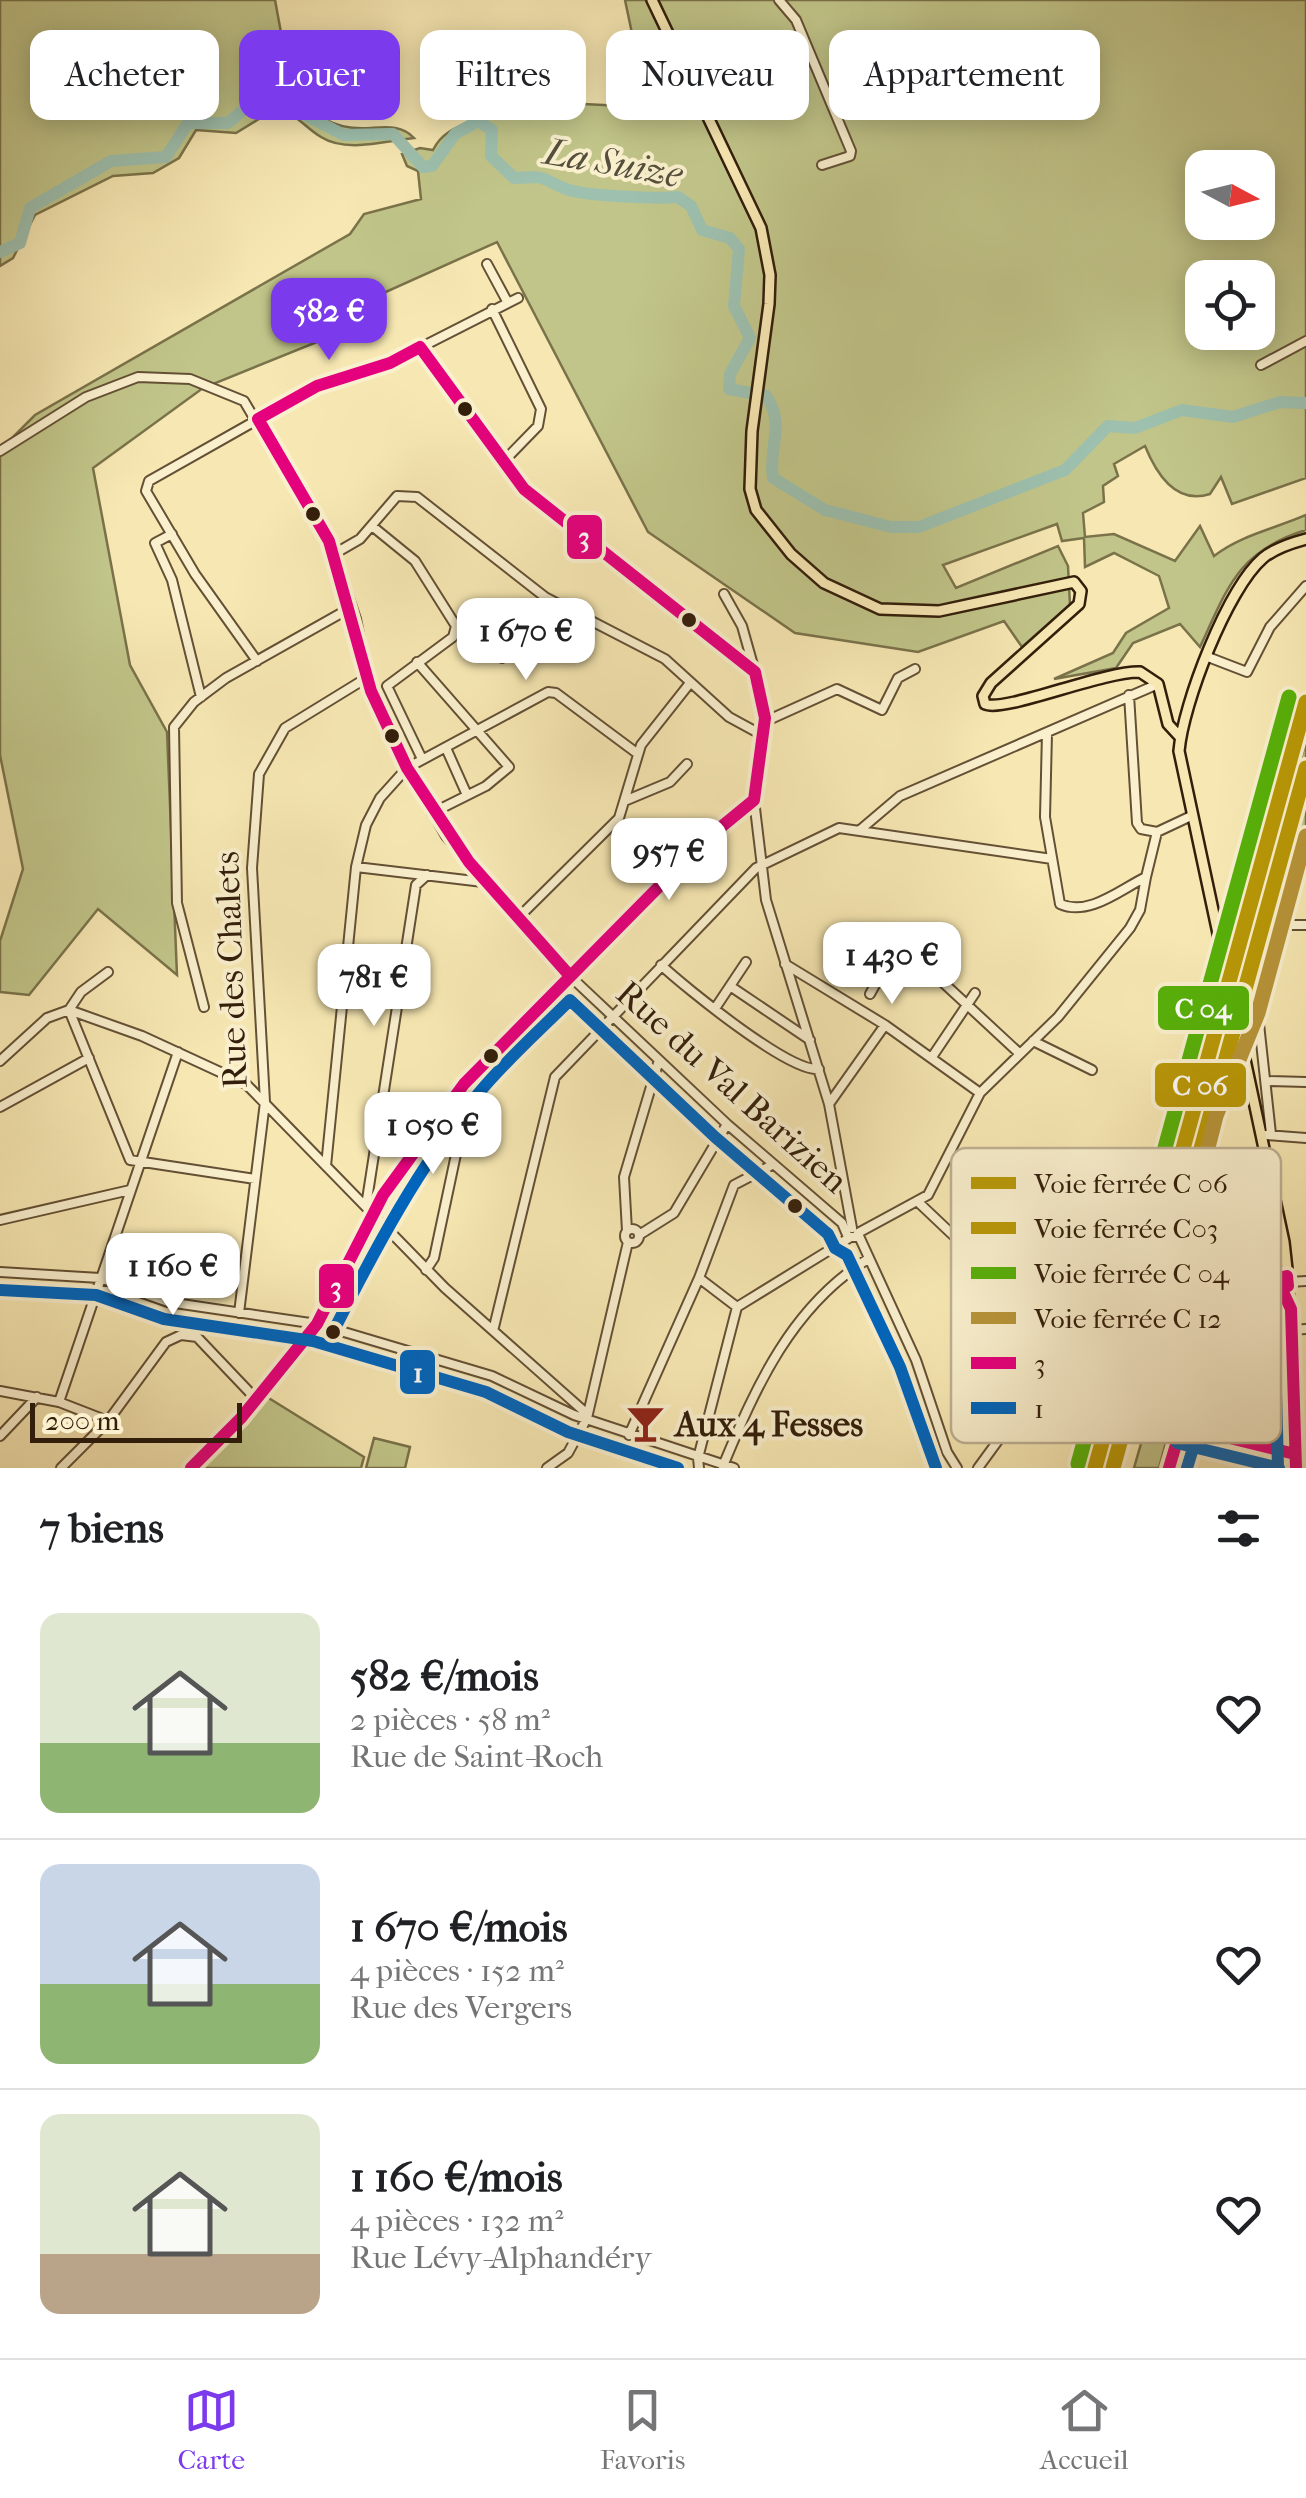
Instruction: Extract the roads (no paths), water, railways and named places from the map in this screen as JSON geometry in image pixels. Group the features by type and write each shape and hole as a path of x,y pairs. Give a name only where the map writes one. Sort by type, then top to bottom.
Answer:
{"main road":[{"path":"652,0 761,228 767,252 769,304 749,473 756,510 791,554 824,583 880,608 920,612 969,606 1062,582 1078,586 1081,598 1075,609 987,687 983,700 994,708 1126,672 1146,674 1158,684 1168,724 1180,738"},
{"path":"1268,1148 1190,817 1179,761 1180,738 1229,606 1254,568 1274,551 1306,539"},
{"path":"1281,1224 1286,1253 1283,1282"},
{"path":"1169,1468 1176,1443"}],"street":[{"path":"779,0 796,20 851,151 850,156 822,165"},
{"path":"487,264 508,303"},
{"path":"257,660 146,491 150,482 317,386 390,362 518,298"},
{"path":"492,310 541,409 538,426 503,462"},
{"path":"1261,365 1306,341"},
{"path":"420,347 524,489 755,672"},
{"path":"0,452 86,398 138,377 190,378 225,390 244,401 258,419"},
{"name":"Rue du Val Barizien","path":"258,419 334,554 387,731 432,813 483,882 570,976 726,1124 853,1233 916,1360 946,1452 957,1468"},
{"path":"334,554 372,526 398,496 417,497 545,598 665,659 728,718 762,736"},
{"path":"372,526 416,560 456,632"},
{"path":"172,534 155,542 172,580 202,697"},
{"path":"1208,658 1247,672 1270,627 1306,586"},
{"path":"724,594 742,626 764,722 754,800 772,924 829,1104 853,1233"},
{"path":"204,1007 177,903 174,728 202,697 257,660 352,607"},
{"path":"422,759 388,686 456,632 489,638 502,658"},
{"path":"416,662 509,767 432,813"},
{"path":"764,722 837,689 882,710 898,678 916,670"},
{"name":"Rue des Chalets","path":"239,1313 265,1102 252,868 259,774 285,728 368,677"},
{"path":"517,920 604,837 628,800 638,754 690,683"},
{"path":"860,830 900,796 1158,684"},
{"path":"326,1166 356,867 366,825 380,798 407,768 548,692 556,693 638,754"},
{"path":"1129,695 1136,823 1141,829 1156,832 1190,817"},
{"path":"1046,733 1042,780 1060,904 1071,909 1098,904 1146,877"},
{"path":"446,748 467,795"},
{"path":"628,800 670,782 687,764"},
{"path":"191,1468 237,1423 316,1324 369,1209 464,1084 728,818 754,800"},
{"path":"494,1326 555,1077 761,864 839,828 1052,859"},
{"path":"952,1148 980,1092 1034,1041 1130,928 1140,910 1156,832"},
{"path":"1306,855 1254,992 1266,1081 1266,1135 1306,1138"},
{"path":"356,867 483,882"},
{"path":"369,1209 416,886 428,876"},
{"path":"1280,925 1306,925"},
{"path":"716,1008 746,962"},
{"path":"785,964 799,968 980,1092"},
{"path":"870,994 882,974 910,965 936,976 1019,1053"},
{"path":"661,966 794,1063 819,1070"},
{"path":"0,1060 47,1018 69,1010 81,992 108,972"},
{"path":"730,986 810,1040"},
{"path":"932,1056 975,993"},
{"path":"69,1010 234,1077 265,1102 426,1270 494,1326 586,1415"},
{"path":"69,1010 130,1160 139,1165 255,1180"},
{"path":"829,1104 885,1025"},
{"path":"1034,1041 1092,1070"},
{"path":"58,1402 178,1052"},
{"path":"0,1107 89,1058"},
{"path":"547,1468 568,1453 586,1415 628,1242 624,1177 658,1060"},
{"path":"1266,1081 1306,1082"},
{"path":"426,1270 434,1258 458,1149 469,1092 464,1084"},
{"path":"628,1242 635,1243 640,1234 674,1213 726,1124"},
{"path":"699,1468 698,1458 737,1307 853,1233 928,1195 951,1149"},
{"path":"630,1435 699,1278 734,1185 772,1165"},
{"path":"0,1220 130,1190"},
{"path":"917,1201 951,1233"},
{"path":"627,1231 633,1228 640,1234"},
{"path":"0,1272 100,1278 168,1302 316,1324 492,1376 538,1402 586,1415 630,1435 728,1467 767,1368 809,1307 840,1276 868,1259"},
{"path":"699,1278 737,1307"},
{"path":"1296,1468 1291,1308 1283,1282 1306,1281"},
{"path":"1281,1330 1306,1329"},
{"path":"61,1468 108,1421 166,1342 182,1335 198,1337 255,1398"},
{"path":"0,1391 58,1402 108,1421"},
{"path":"0,1436 37,1397"},
{"path":"978,1468 998,1443"},
{"path":"1250,1443 1295,1454"}],"waterway":[{"name":"La Suize","path":"0,252 20,243 30,208 111,161 166,157 188,123 228,123 254,101 284,94 309,117 344,135 393,134 423,167 432,166 455,134 478,121 492,130 491,156 514,178 543,178 566,189 588,193 678,197 691,206 702,230 730,238 739,249 734,306 750,338 730,374 729,389 766,396 776,426 773,478 825,510 891,527 919,527 1065,470 1108,426 1135,428 1182,410 1233,417 1280,402 1306,403"}],"rail line":[{"name":"C03","path":"1201,1148 1306,768"},
{"name":"C03","path":"1113,1468 1120,1443"}],"place":[{"name":"Aux 4 Fesses","path":"645,1424"}]}
